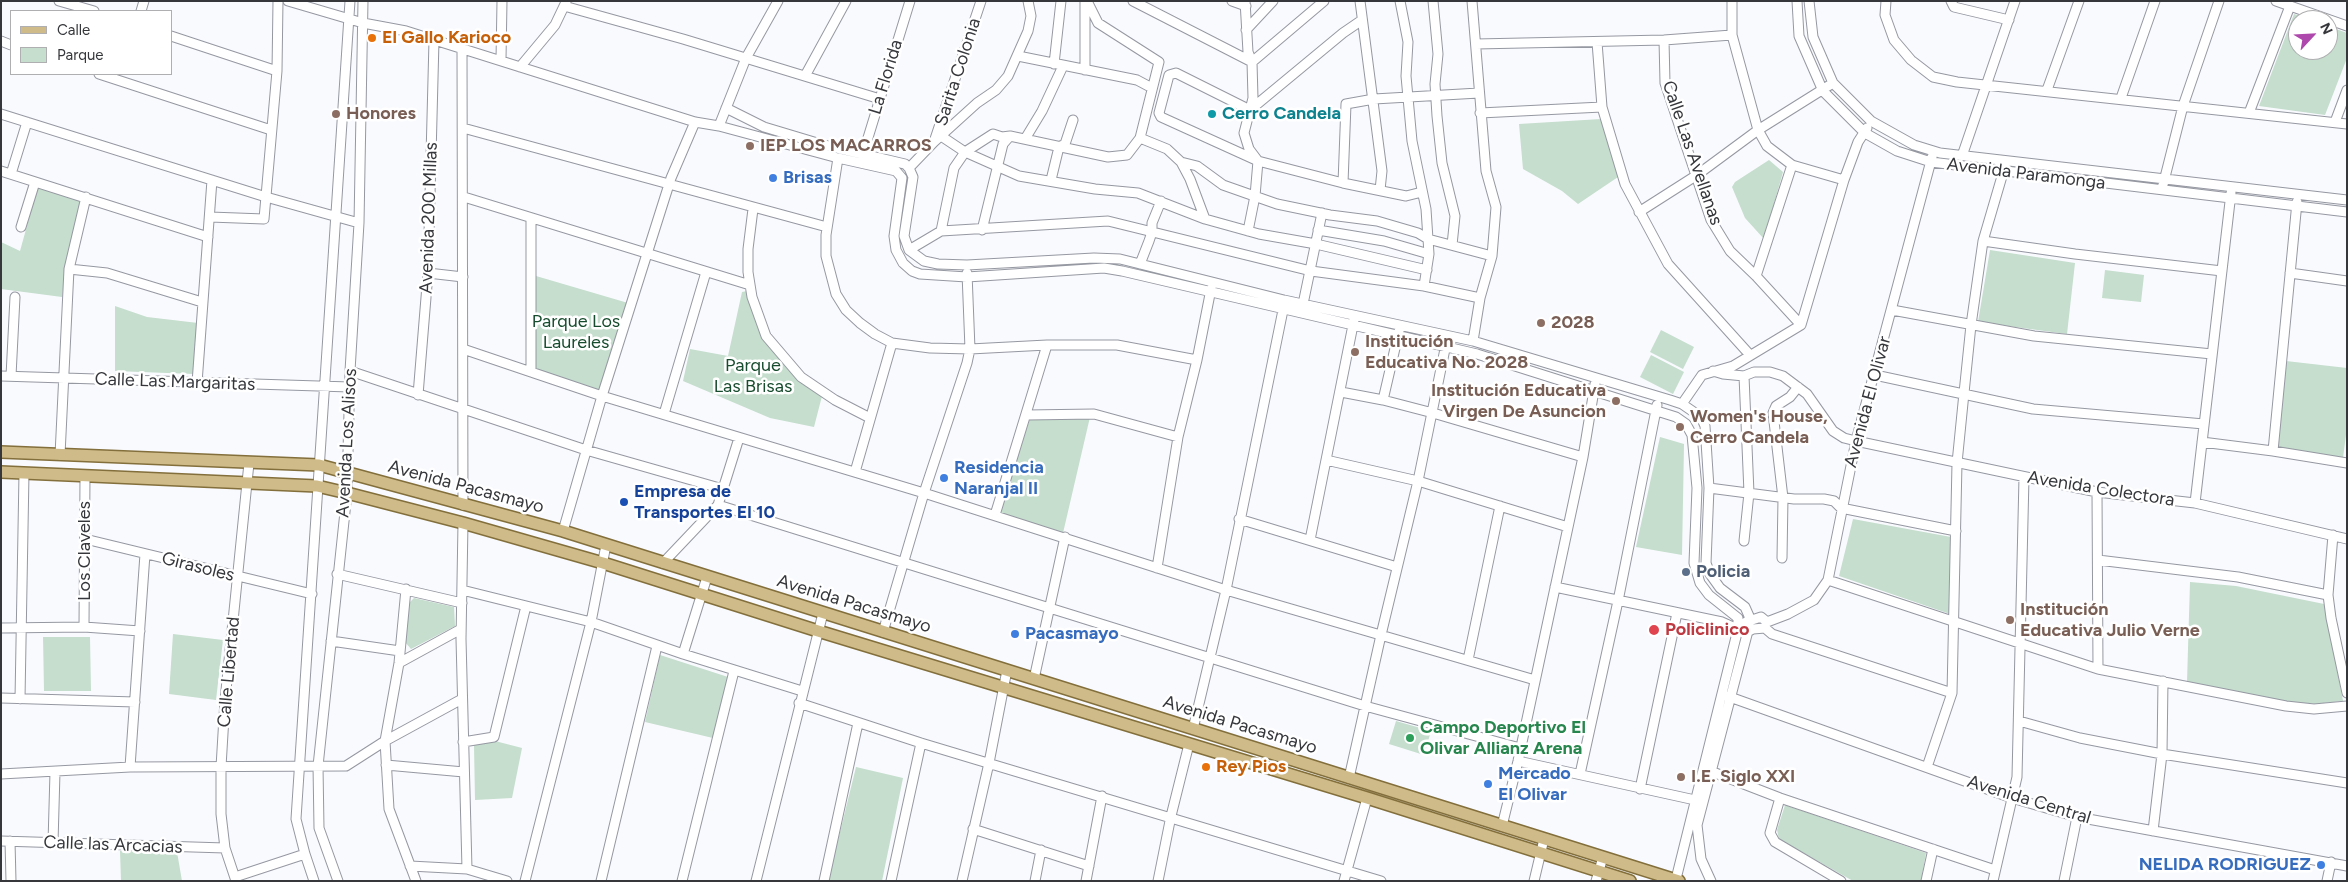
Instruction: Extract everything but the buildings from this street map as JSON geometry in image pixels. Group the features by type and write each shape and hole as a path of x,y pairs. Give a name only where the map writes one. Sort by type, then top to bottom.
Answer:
{"main road":[{"name":"Avenida Pacasmayo","path":"1,452 319,466 348,473 562,531 1603,857 1652,877 1677,880"},
{"name":"Avenida Pacasmayo","path":"1,472 317,486 347,493 463,523 603,563 1003,688 1367,798 1541,853 1598,876 1630,881"}],"street":[{"path":"59,1 79,4 92,10"},
{"path":"210,217 264,219 270,130 277,70 278,1"},
{"path":"288,1 350,20 406,31 695,122 719,126 900,174 902,178 894,236 899,257 908,268 931,276 967,277 1104,268 1122,271 1476,354 1656,409 1676,417 1686,424 1692,435 1697,488 1694,563 1700,583 1709,594 1738,618 1738,629 1726,696 1707,770 1697,824 1700,859 1710,881"},
{"name":"Avenida Los Alisos","path":"314,881 304,854 296,819 350,1"},
{"name":"Avenida Los Alisos","path":"338,881 319,828 318,766 347,493 350,371 359,223 364,1"},
{"path":"501,60 502,1"},
{"path":"806,76 846,1"},
{"name":"La Florida","path":"863,154 910,1"},
{"name":"Sarita Colonia","path":"938,139 981,1"},
{"path":"910,168 977,103 996,90 1008,76 1018,56 1031,16 1028,1"},
{"path":"1025,139 1042,111 1059,65 1061,1"},
{"path":"1085,70 1086,1"},
{"path":"941,231 954,168 965,152 993,134 1108,157 1127,155 1140,138 1159,62 1098,23 1086,1"},
{"path":"1232,1 1246,4 1248,52 1252,62 1252,98 1244,134 1249,149 1258,161 1255,196 1248,231"},
{"path":"1246,30 1273,1"},
{"path":"1252,62 1324,1"},
{"path":"1360,1 1382,171 1380,190"},
{"path":"1400,1 1408,42 1407,97 1412,142 1426,210 1429,254 1424,286"},
{"path":"1433,1 1438,54 1435,84 1442,163 1455,216 1452,245"},
{"path":"1472,1 1486,171 1496,207 1492,256 1480,298 1473,341"},
{"path":"1732,1 1732,35 1758,130 1767,146 1792,165 1844,180"},
{"name":"Avenida Paramonga","path":"1797,1 1799,36 1823,91 1865,133 1897,151 1931,162 2347,212"},
{"name":"Avenida Paramonga","path":"1809,1 1813,37 1833,83 1871,121 1898,138 1933,152 2347,200"},
{"path":"1886,1 1885,15 1894,40 1911,60 1933,77 1957,82 2047,90 2347,124"},
{"path":"1951,1 1954,7 2009,20"},
{"path":"1962,156 2015,1"},
{"path":"2047,90 2079,1"},
{"path":"2121,98 2155,1"},
{"path":"2163,191 2164,180 2183,106 2219,1"},
{"path":"2276,1 2347,26"},
{"path":"719,126 746,58 777,2"},
{"path":"1136,2 1252,62"},
{"path":"520,67 555,25 565,4 880,99"},
{"path":"2249,113 2290,6"},
{"path":"1250,110 1343,33 1362,20"},
{"path":"1476,44 1664,40 1732,35"},
{"path":"172,36 277,70"},
{"name":"Avenida 200 Millas","path":"418,395 428,274 434,40"},
{"name":"Calle Las Avellanas","path":"1664,40 1665,83 1711,220 1730,251 1801,325"},
{"path":"1597,42 1602,107 1625,184 1668,264 1750,355"},
{"path":"462,48 464,197 463,504"},
{"path":"1018,56 1137,80 1152,88"},
{"path":"1250,110 1176,73 1169,75 1159,113 1161,117 1258,161 1343,183 1406,196 1422,192"},
{"path":"105,75 124,78 270,130"},
{"path":"1639,212 1697,175 1758,130 1833,83"},
{"path":"2335,122 2347,90"},
{"path":"1343,183 1346,104 1374,98 1479,93"},
{"path":"1480,113 1602,107"},
{"path":"726,108 764,127 824,145 905,164 910,168 913,177 904,236 910,250 924,261 938,264 967,264 1094,258 1120,259 1303,304 1447,337 1473,341 1682,404 1700,417 1705,426 1709,488 1706,563 1710,574 1720,588 1744,607 1752,618"},
{"path":"1,114 266,197 359,223"},
{"path":"1051,180 1059,147 1065,144 1073,120"},
{"path":"1682,404 1699,380 1713,371 1733,366 1801,325 1844,180 1858,142 1871,121"},
{"path":"12,174 27,122"},
{"path":"562,531 602,396 671,178 695,122"},
{"path":"463,128 754,209 827,227"},
{"path":"982,230 1003,144 1010,136"},
{"path":"1140,138 1167,149 1181,162 1190,179 1204,219"},
{"path":"938,139 1019,176 1095,189 1138,193 1204,219 1248,231 1316,244 1427,270"},
{"name":"Avenida El Olivar","path":"1748,632 1814,600 1828,580 1856,441 1933,152"},
{"path":"838,158 827,227 826,256 836,294 846,310 860,323 892,343 930,348 970,349 1047,345 1117,345 1197,360"},
{"path":"1927,767 1952,693 1957,464 1964,393 1983,241 2006,160"},
{"path":"1181,162 1197,166 1223,185 1277,204 1377,221 1418,233 1428,239 1492,256"},
{"path":"1756,276 1792,165"},
{"path":"1,171 208,237"},
{"path":"197,383 212,180"},
{"path":"21,228 36,182"},
{"path":"2196,503 2232,188"},
{"path":"2273,450 2297,195"},
{"path":"60,455 69,269 86,197"},
{"path":"464,197 750,285"},
{"path":"1140,264 1152,232 1152,222 1161,201"},
{"path":"754,209 748,249 750,285 752,297 766,336 800,377 835,400 870,418"},
{"path":"1303,304 1322,213"},
{"path":"531,218 531,372"},
{"path":"910,250 941,231 1108,221 1311,271 1424,286 1480,298"},
{"path":"1318,230 1384,241 1429,254"},
{"path":"1983,241 2222,271"},
{"path":"883,632 924,493 970,349 967,264"},
{"path":"69,269 108,273 202,302"},
{"path":"664,414 706,272"},
{"path":"2290,273 2347,281"},
{"path":"428,274 464,277"},
{"path":"1157,568 1178,437 1197,360 1212,282"},
{"path":"6,376 15,297"},
{"path":"1193,729 1226,590 1282,310"},
{"path":"1892,310 2062,340 2212,354"},
{"path":"1310,540 1355,316"},
{"path":"1383,400 1400,326"},
{"path":"1350,778 1381,634 1433,413 1447,337"},
{"path":"855,472 892,343"},
{"path":"995,515 1047,345"},
{"path":"463,349 602,396 995,515 1226,590 1535,680"},
{"path":"350,371 586,450 723,489"},
{"name":"Avenida Colectora","path":"1713,371 1744,376 1754,372 1770,372 1783,376 1807,394 1833,430 1844,438 1957,464 2097,492 2196,503 2347,538"},
{"path":"1875,374 2033,408 2204,424"},
{"name":"Calle Las Margaritas","path":"6,376 350,388"},
{"path":"1744,376 1749,493 1744,541"},
{"path":"1502,826 1518,761 1583,457 1596,379"},
{"path":"1782,558 1783,498 1774,413 1776,406 1790,397 1798,387"},
{"path":"1341,392 1383,400 1433,413 1583,457"},
{"path":"1580,774 1618,601 1658,397"},
{"path":"1027,415 1094,414 1178,437"},
{"path":"663,563 718,505 739,438"},
{"path":"2202,442 2273,450 2347,463"},
{"path":"1326,460 1418,481 1568,527"},
{"name":"Calle Libertad","path":"235,879 225,848 221,814 221,767 225,700 249,483 249,462"},
{"path":"20,699 24,473"},
{"name":"Los Claveles","path":"84,627 85,476"},
{"path":"1993,881 2017,777 2024,478"},
{"path":"1709,488 1783,498 1824,499 1834,501 1841,508 1956,531"},
{"path":"2097,492 2098,669"},
{"path":"718,505 1365,706 1520,748"},
{"path":"1468,660 1500,506"},
{"path":"1239,519 1397,567"},
{"path":"463,523 461,629 467,869"},
{"path":"2333,535 2328,595 2347,693"},
{"path":"1034,679 1065,537"},
{"name":"Girasoles","path":"85,539 312,594"},
{"path":"525,881 591,622 606,545"},
{"path":"130,767 145,554"},
{"path":"2098,560 2238,577 2328,595"},
{"path":"338,574 462,602"},
{"path":"683,654 707,577"},
{"path":"1828,580 2098,669 2286,706 2314,709 2347,706"},
{"path":"1555,587 1722,622 1748,632"},
{"path":"406,589 399,663 385,741 389,809 416,881"},
{"path":"462,590 591,622 657,646 802,691"},
{"path":"463,742 494,737 526,606"},
{"path":"756,881 823,613"},
{"path":"1640,789 1678,613"},
{"path":"1738,629 1752,618 1763,617 1763,626 1772,634 1952,693"},
{"path":"1726,696 1752,618"},
{"path":"1,628 84,627 140,630"},
{"path":"399,663 461,629"},
{"path":"331,641 400,651"},
{"path":"601,881 657,646"},
{"path":"962,881 989,763 1007,670"},
{"path":"682,881 734,671"},
{"path":"2153,831 2162,754 2163,681"},
{"name":"Avenida Central","path":"1726,696 2012,798 2077,817 2347,866"},
{"path":"1,698 135,702"},
{"path":"1,774 130,767 346,766 385,741 462,699"},
{"path":"799,703 921,743 1171,816 1380,881"},
{"path":"2019,720 2080,738 2162,754 2347,784"},
{"path":"824,881 858,723"},
{"path":"891,881 921,743"},
{"path":"1161,880 1171,816 1190,744"},
{"path":"1518,761 1695,800"},
{"path":"386,765 464,772"},
{"path":"1707,770 1780,798 1995,870"},
{"path":"1677,880 1695,800 1707,770"},
{"path":"53,843 55,772"},
{"path":"1086,881 1102,796"},
{"path":"1344,881 1367,798"},
{"path":"1780,798 1770,833 1776,842 1841,881"},
{"path":"2064,881 2077,817"},
{"path":"973,829 1089,866"},
{"path":"1534,881 1544,839"},
{"path":"6,842 11,881"},
{"name":"Calle las Arcacias","path":"6,842 225,848"},
{"path":"1926,881 1932,849"},
{"path":"1035,881 1041,850"},
{"path":"235,879 304,854"},
{"path":"1598,876 1603,857"},
{"path":"2328,881 2331,862"},
{"path":"410,866 467,869 507,881"}],"green space":[{"path":"2288,30 2288,60 2338,60 2338,30 2347,33 2347,58 2325,115 2259,106"},
{"path":"1601,119 1618,177 1578,204 1562,191 1523,169 1519,124"},
{"path":"1769,160 1783,172 1764,239 1745,218 1732,187 1735,182"},
{"path":"38,186 81,198 66,266 62,297 1,289 1,242 20,251"},
{"path":"1990,250 2075,263 2067,334 1978,322"},
{"path":"2105,270 2144,275 2141,302 2102,298"},
{"name":"Parque Los Laureles","path":"536,276 628,303 600,392 534,370"},
{"name":"Parque Las Brisas","path":"747,291 764,337 822,396 814,427 770,418 683,381 690,349 728,356 742,292"},
{"path":"115,306 147,317 198,323 194,374 115,371"},
{"path":"1661,330 1694,347 1683,369 1650,352"},
{"path":"1651,355 1684,372 1673,394 1640,377"},
{"path":"2286,361 2347,368 2347,427 2343,458 2278,448"},
{"path":"1090,417 1063,533 1000,513 1030,418"},
{"path":"1660,437 1684,444 1682,555 1636,547"},
{"path":"1853,519 1951,537 1950,614 1839,576"},
{"path":"2190,582 2236,586 2324,604 2343,701 2315,704 2286,702 2187,682"},
{"path":"414,598 454,607 455,626 411,649 405,642 408,604"},
{"path":"173,634 223,640 216,700 169,694"},
{"path":"43,637 90,637 91,691 44,691"},
{"path":"660,655 728,677 713,738 645,722"},
{"name":"Campo Deportivo El Olivar Allianz Arena","path":"1396,721 1431,731 1424,755 1389,744"},
{"path":"495,741 522,748 512,798 475,800 474,745"},
{"path":"856,767 903,778 882,881 828,881"},
{"path":"1785,805 1926,853 1921,881 1853,881 1779,839 1777,830"},
{"path":"120,851 177,852 182,881 121,881"}],"place":[{"name":"El Gallo Karioco","path":"372,38"},
{"name":"Honores","path":"336,114"},
{"name":"Cerro Candela","path":"1212,114"},
{"name":"IEP LOS MACARROS","path":"750,146"},
{"name":"Brisas","path":"773,178"},
{"name":"2028","path":"1541,323"},
{"name":"Institución Educativa No. 2028","path":"1355,352"},
{"name":"Institución Educativa Virgen De Asuncion","path":"1616,401"},
{"name":"Women's House, Cerro Candela","path":"1680,427"},
{"name":"Residencia Naranjal II","path":"944,478"},
{"name":"Empresa de Transportes El 10","path":"624,502"},
{"name":"Policia","path":"1686,572"},
{"name":"Institución Educativa Julio Verne","path":"2010,620"},
{"name":"Policlinico","path":"1654,630"},
{"name":"Pacasmayo","path":"1015,634"},
{"name":"Campo Deportivo El Olivar Allianz Arena","path":"1410,738"},
{"name":"Rey Pios","path":"1206,767"},
{"name":"I.E. Siglo XXI","path":"1681,777"},
{"name":"Mercado El Olivar","path":"1488,784"},
{"name":"NELIDA RODRIGUEZ","path":"2321,865"}]}
